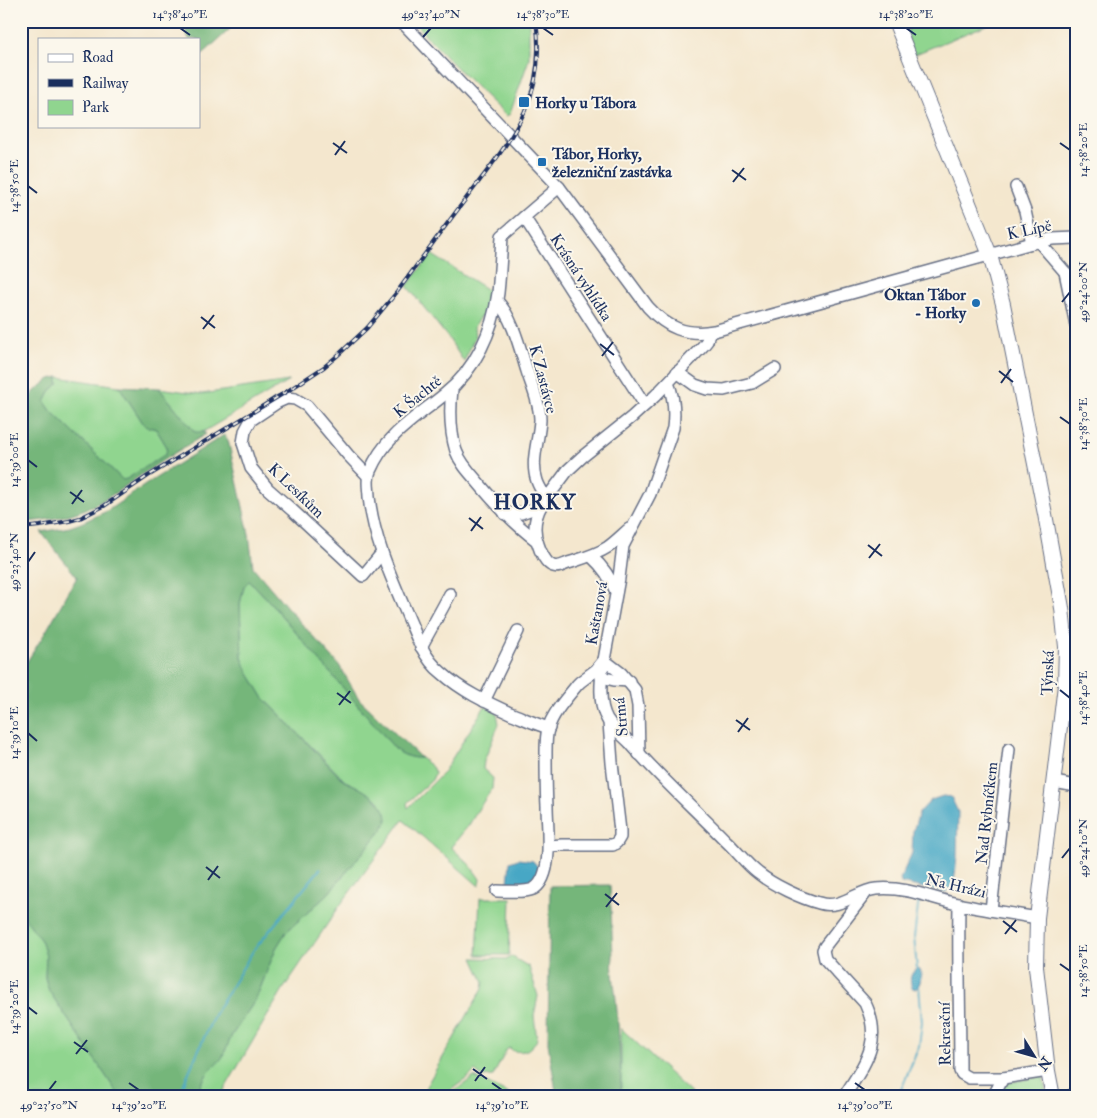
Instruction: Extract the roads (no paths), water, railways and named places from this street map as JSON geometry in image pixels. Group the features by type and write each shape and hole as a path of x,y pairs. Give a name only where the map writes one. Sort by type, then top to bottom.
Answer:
{"main road":[{"name":"Týnská","path":"895,21 990,255 1010,335 1045,514 1062,614 1066,647 1066,684 1037,918 1036,967 1048,1072 1053,1097"}],"street":[{"name":"K Lípě","path":"401,21 559,188 657,317 681,330 696,333 709,332 1036,243 1076,238"},
{"path":"1016,187 1036,243 1076,282"},
{"name":"K Šachtě","path":"368,476 388,441 452,388 466,373 480,351 497,301 502,236 559,188"},
{"name":"Krásná vyhlídka","path":"524,217 645,405"},
{"path":"1065,272 1076,325"},
{"name":"K Zastávce","path":"497,301 505,312 518,344 536,398 540,421 534,470 544,502"},
{"path":"632,526 607,548 591,556 554,567 545,559 536,540 534,526 538,511 568,470 623,425 668,383 703,346 709,332"},
{"path":"677,372 695,386 724,390 752,383 775,369"},
{"name":"Kaštanová","path":"497,891 524,891 535,888 541,882 546,870 549,846 546,739 557,712 577,685 596,670 604,660 623,546 650,494 673,428 674,403 668,383"},
{"path":"452,388 452,433 457,454 488,495 524,531 536,540"},
{"name":"K Lesíkům","path":"368,476 307,406 295,399 288,398 278,402 251,420 245,431 243,443 251,468 268,489 363,576 382,553"},
{"path":"368,476 373,523 382,553 415,635 430,660 455,684 484,701 549,728"},
{"path":"506,514 521,513 544,502"},
{"path":"591,556 605,572 616,592"},
{"path":"421,647 450,594"},
{"path":"484,701 518,632"},
{"path":"604,660 601,690 604,713 609,722 750,867 770,881 810,900 827,905 841,903 868,891"},
{"name":"Strmá","path":"604,660 629,681 637,695 639,754"},
{"path":"601,677 629,681"},
{"path":"549,846 613,845 618,842 620,831 609,722"},
{"name":"Nad Rybníčkem","path":"991,910 1010,749"},
{"path":"1054,782 1076,786"},
{"name":"Na Hrázi","path":"868,891 875,889 908,890 959,904 1037,918"},
{"path":"844,1097 870,1054 873,1029 869,1010 865,1002 825,959 823,950 868,891"},
{"name":"Rekreační","path":"959,904 960,1070 962,1074 969,1078 1003,1078 1048,1072"},
{"path":"993,1097 1003,1078"},
{"path":"1071,1097 1076,1091"}],"water":[{"path":"943,796 951,797 958,812 957,857 954,883 945,893 901,883 900,879 912,853 913,831 919,813 931,800"},
{"path":"518,859 533,861 538,867 537,880 524,889 508,883 510,862"},
{"path":"917,968 921,971 921,976 920,983 916,989 912,988 910,979"}],"waterway":[{"path":"179,1097 214,1015 253,951 320,869"},
{"path":"917,969 914,937 919,899"},
{"path":"898,1097 919,1046 922,1022 919,986"}],"railway":[{"path":"21,528 69,521 80,518 104,506 148,476 324,367 367,328 397,292 496,159 522,118 536,74 538,49 536,21"}],"place":[{"name":"Horky u Tábora","path":"524,102"},
{"name":"Tábor, Horky, železniční zastávka","path":"542,162"},
{"name":"Oktan Tábor - Horky","path":"976,303"}],"district":[{"name":"HORKY","path":"535,502"}]}
